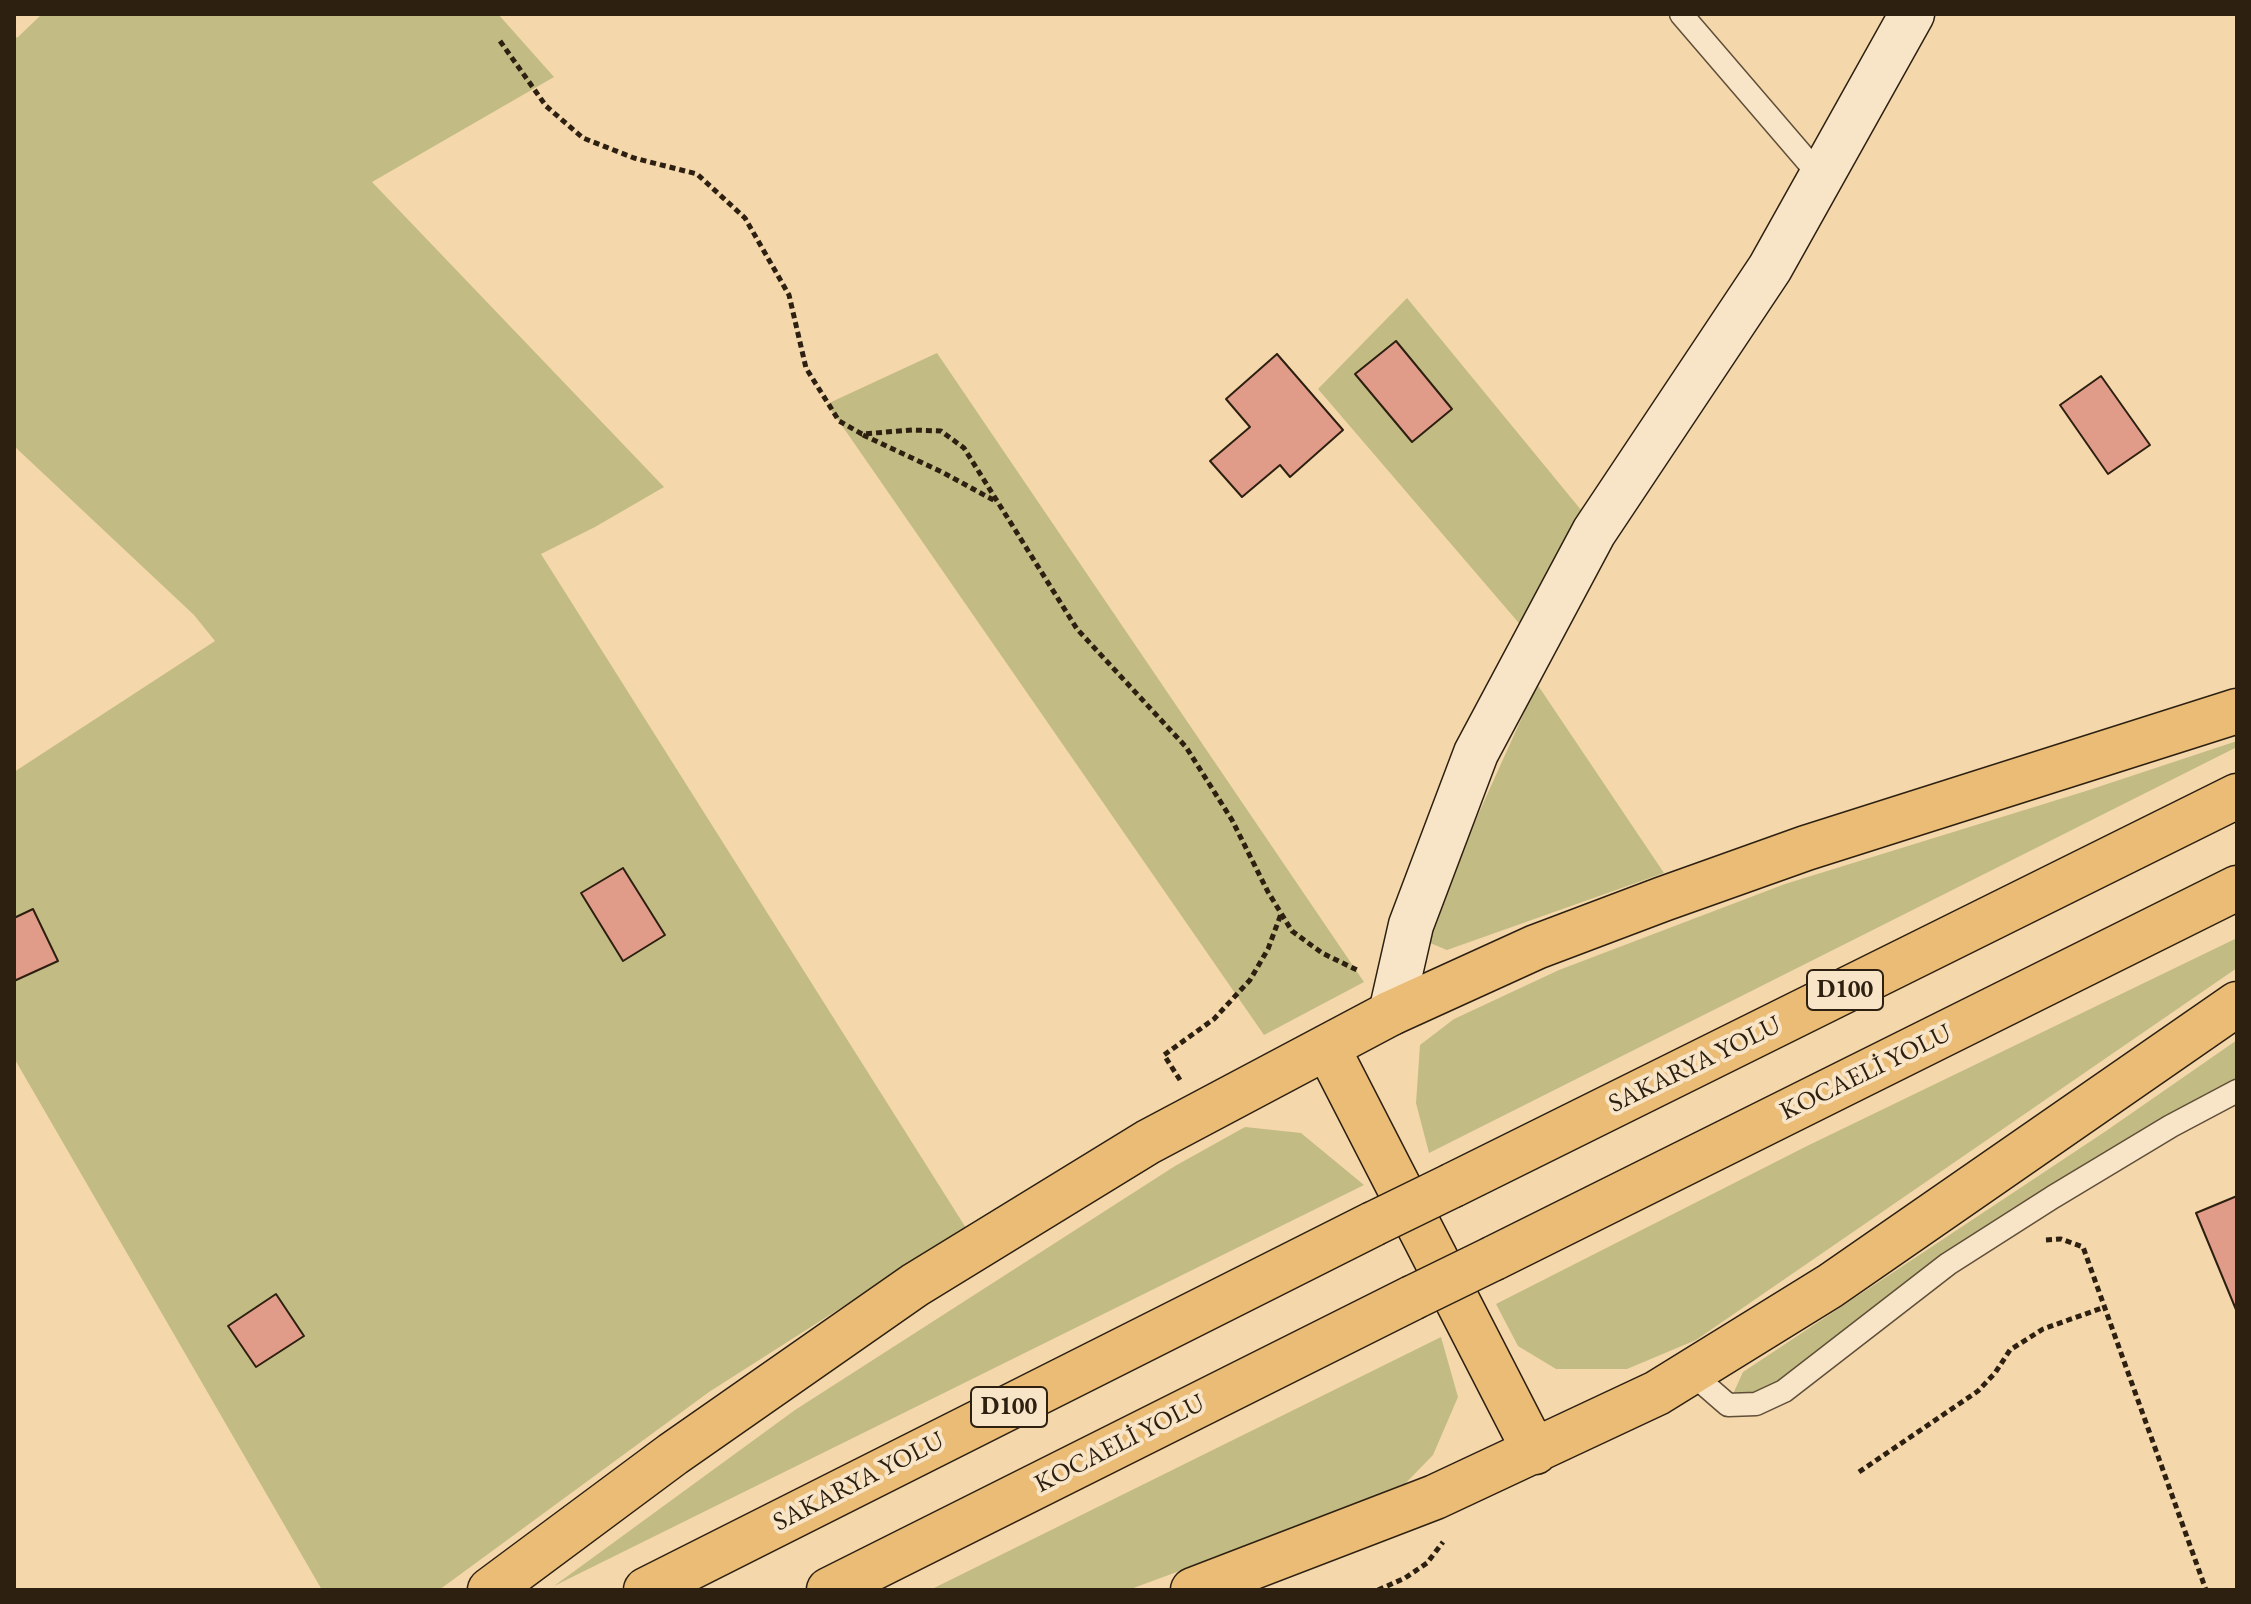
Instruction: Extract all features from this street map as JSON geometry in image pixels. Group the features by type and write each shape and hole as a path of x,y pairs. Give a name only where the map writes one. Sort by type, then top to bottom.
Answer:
{"highway":[{"path":"490,1590 673,1454 915,1285 1148,1142 1327,1047 1394,1001 1806,848 2237,711"},
{"name":"SAKARYA YOLU","path":"646,1590 1373,1224 2237,796"},
{"name":"KOCAELİ YOLU","path":"829,1590 2237,888"},
{"path":"1193,1590 1435,1497 1657,1393 1830,1286 2237,1004"},
{"path":"1327,1047 1535,1452"}],"street":[{"path":"1394,1001 1411,925 1476,753 1594,532 1770,268 1912,14"}],"lane":[{"path":"1681,14 1821,177"},
{"path":"1690,1372 1728,1405 1756,1404 1784,1391 1948,1264 2171,1126 2237,1091"}],"path":[{"path":"500,41 546,106 583,138 634,158 697,174 745,218 789,295 806,368 839,421 997,502"},
{"path":"862,434 941,431 964,448 1077,629 1186,747 1232,820 1292,931 1394,1001"},
{"path":"1201,1113 1164,1055 1214,1019 1250,980 1268,949 1281,913"},
{"path":"2035,1241 2061,1239 2083,1247 2206,1590"},
{"path":"1859,1472 1978,1391 2010,1350 2043,1329 2105,1307"}],"shaded area":[{"path":"42,14 498,14 554,77 372,182 664,487 541,554 966,1228 709,1392 439,1590 322,1590 14,1058 14,772 215,641 194,615 14,446 14,38"},
{"path":"1407,298 1586,516 1524,629 1318,389"},
{"path":"937,353 1364,982 1264,1035 827,404"},
{"path":"1537,684 1664,873 1447,950 1430,943 1431,919"},
{"path":"2237,741 2237,747 1429,1153 1416,1103 1420,1045 1454,1019 1559,970 1785,884"},
{"path":"2237,938 2237,968 1696,1340 1627,1369 1556,1369 1518,1346 1496,1304 1807,1146"},
{"path":"2237,1040 2237,1091 2053,1197 1784,1391 1728,1405 1743,1372 2106,1131"},
{"path":"1245,1127 1301,1133 1364,1185 554,1586 795,1410 1175,1166"},
{"path":"1441,1337 1458,1397 1433,1455 1399,1490 1128,1590 930,1590"}],"building":[{"path":"1396,341 1452,409 1412,442 1355,374"},
{"path":"1277,354 1343,430 1290,477 1280,465 1242,497 1210,461 1250,427 1226,399"},
{"path":"2101,376 2150,445 2108,474 2060,405"},
{"path":"623,868 665,935 623,961 581,893"},
{"path":"33,909 58,961 14,981 14,918"},
{"path":"2237,1196 2237,1312 2196,1213"},
{"path":"276,1294 304,1336 256,1367 228,1326"}]}
